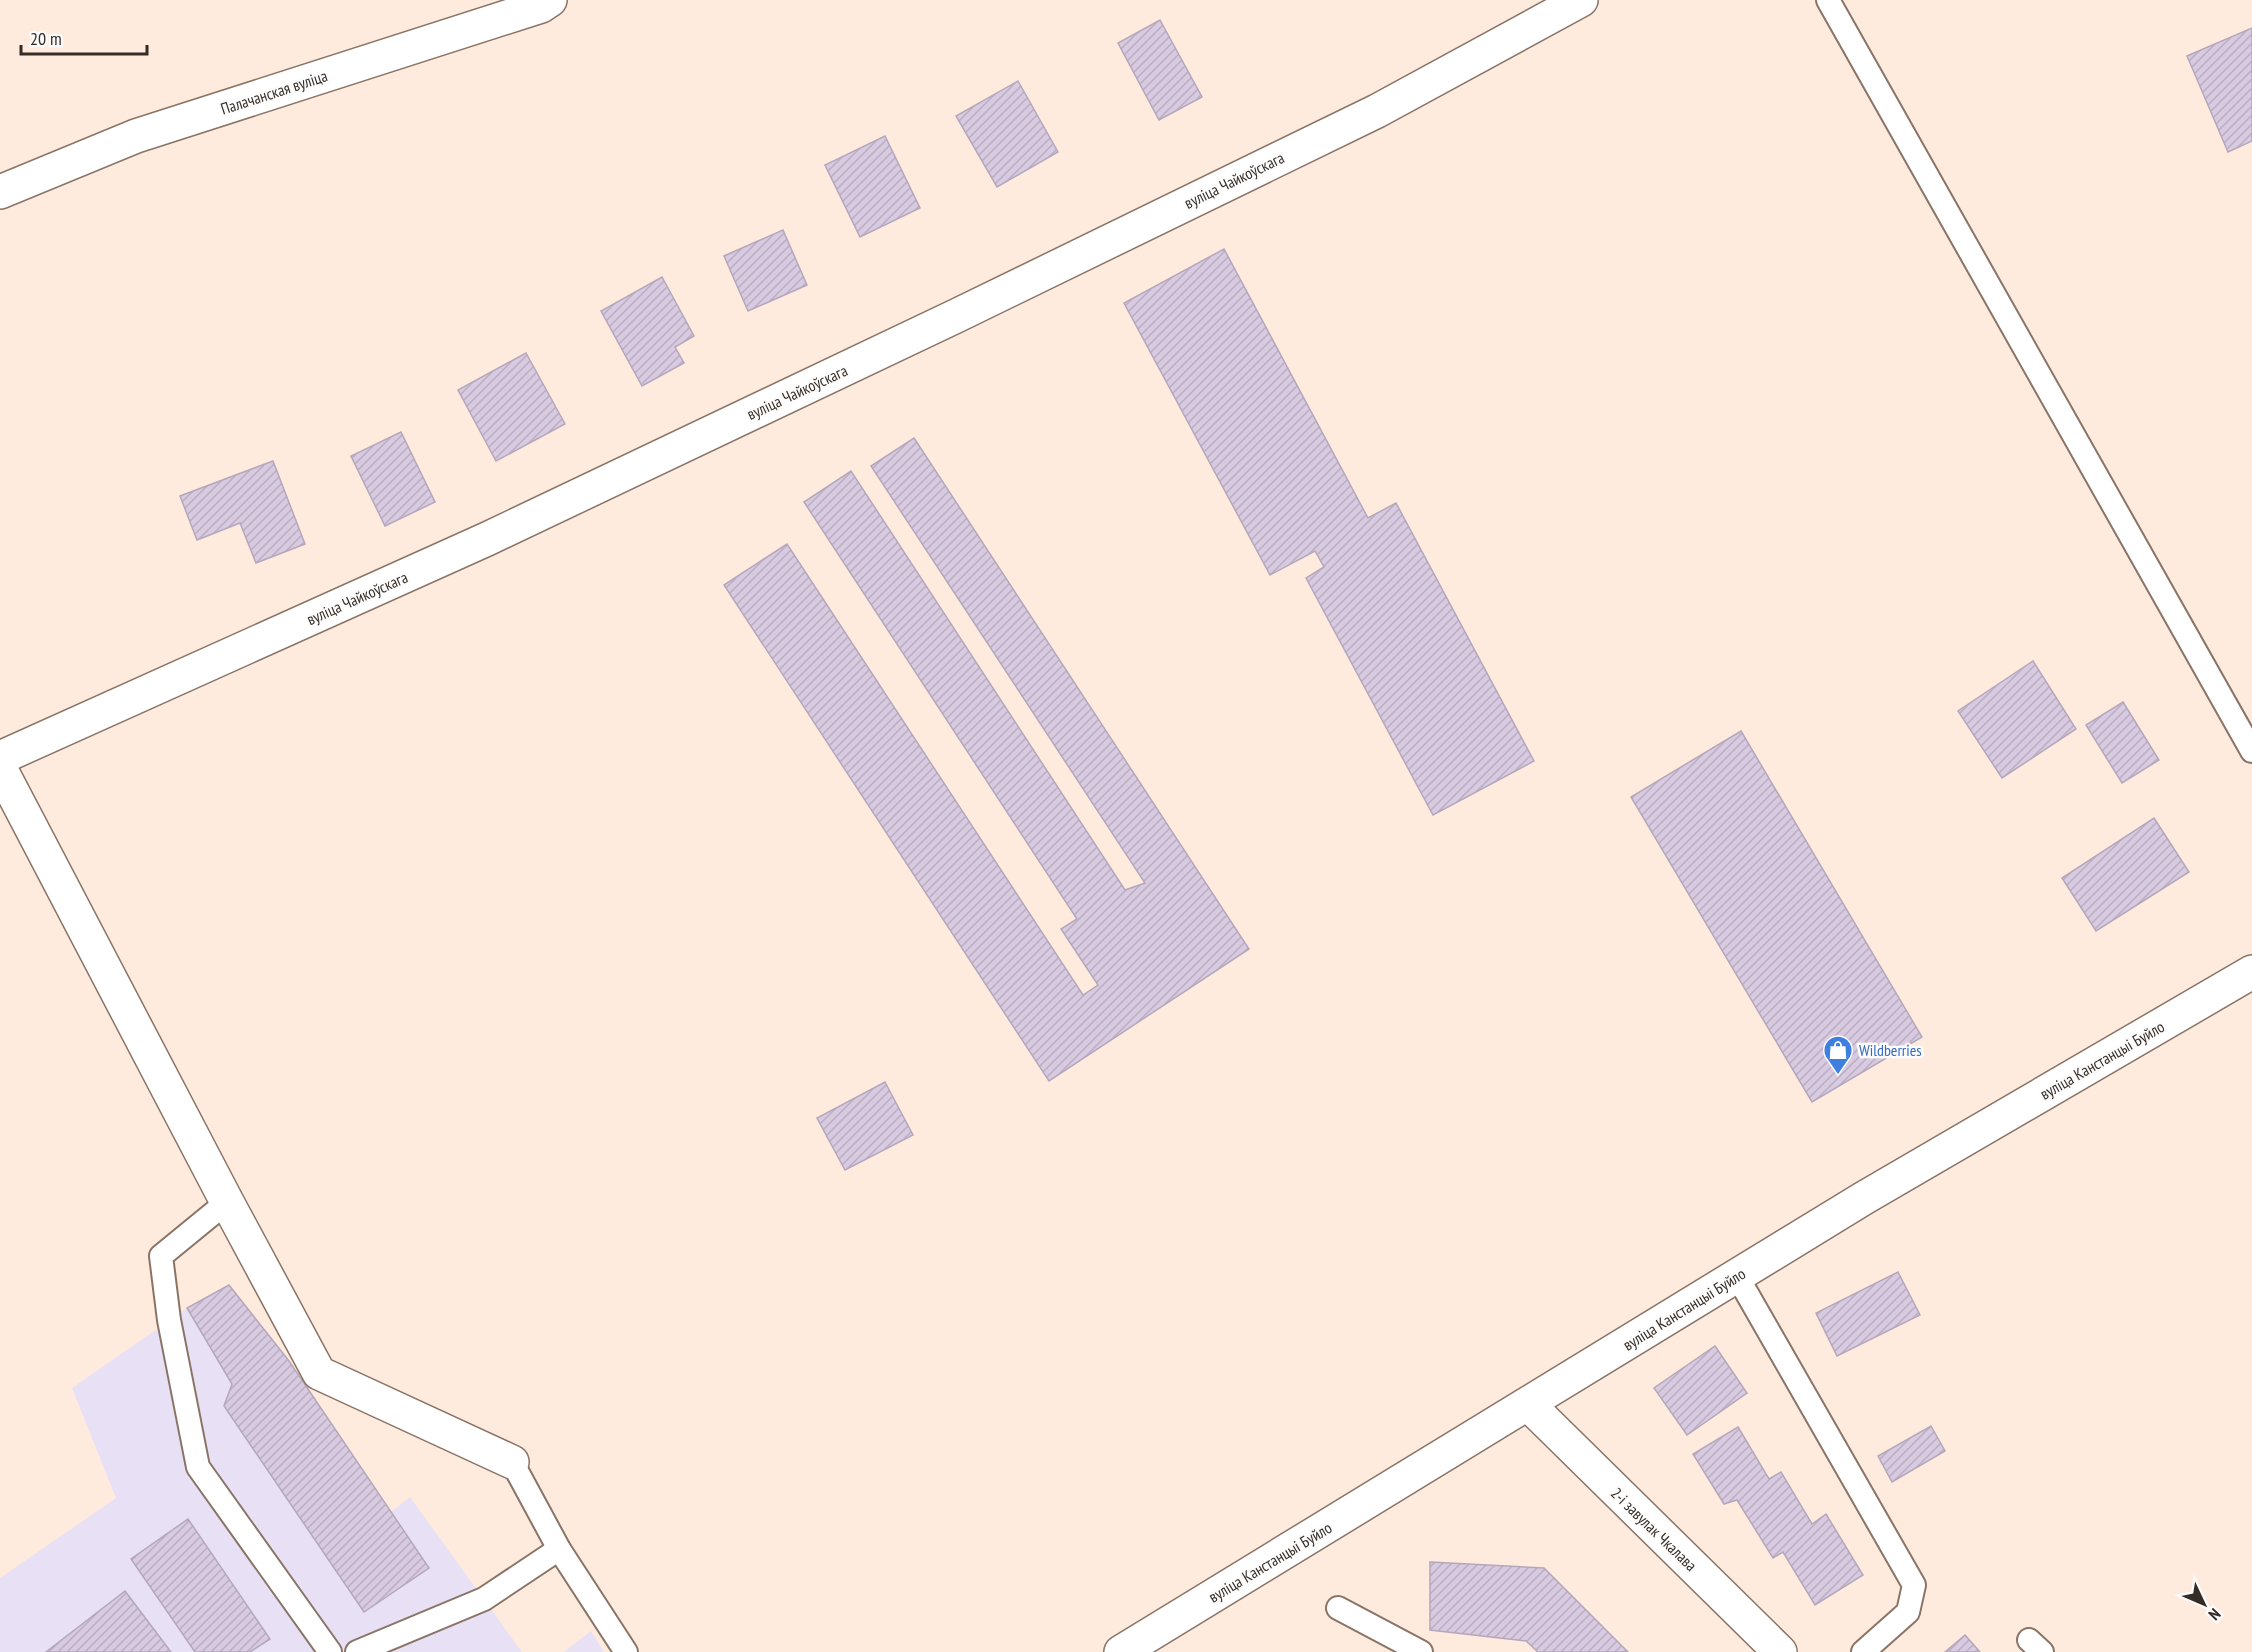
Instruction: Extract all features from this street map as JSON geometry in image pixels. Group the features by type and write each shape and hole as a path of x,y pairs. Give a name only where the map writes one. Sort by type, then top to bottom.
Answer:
{"street":[{"name":"Палачанская вуліца","path":"0,192 136,136 541,6 550,0"},
{"name":"вуліца Чайкоўскага","path":"0,758 487,539 956,316 1377,111 1581,0"},
{"path":"0,768 227,1202 320,1373 512,1462"},
{"name":"вуліца Канстанцыі Буйло","path":"1121,1652 1529,1405 1873,1192 2252,972"},
{"name":"2-і завулак Чкалава","path":"1529,1405 1780,1652"}],"lane":[{"path":"1828,0 2252,751"},
{"path":"227,1202 161,1256 169,1320 198,1467 330,1652"},
{"path":"1737,1276 1914,1585 1908,1612 1863,1652"},
{"path":"512,1462 559,1549 626,1652"},
{"path":"357,1652 484,1599 559,1549"},
{"path":"1338,1608 1421,1652"}],"shaded area":[{"path":"229,1285 391,1512 410,1497 522,1652 0,1652 0,1578 116,1498 72,1388 187,1308"},
{"path":"591,1631 604,1652 564,1652"}],"building":[{"path":"1160,20 1202,97 1159,120 1118,43"},
{"path":"2252,28 2252,141 2228,152 2187,56"},
{"path":"1018,81 1058,152 997,187 956,116"},
{"path":"885,136 920,208 860,237 825,165"},
{"path":"783,230 807,285 748,311 724,256"},
{"path":"1224,249 1368,518 1396,503 1534,761 1433,815 1306,578 1324,567 1315,551 1270,575 1124,303"},
{"path":"662,277 694,336 675,347 684,363 642,386 601,311"},
{"path":"526,353 565,424 496,461 458,390"},
{"path":"401,432 435,502 385,526 351,456"},
{"path":"914,438 1249,949 1049,1081 724,585 787,544 1083,995 1098,985 1061,929 1077,919 804,502 851,471 1125,890 1145,883 871,466"},
{"path":"273,461 305,544 256,563 240,523 197,540 180,496"},
{"path":"2033,661 2076,729 2002,778 1958,711"},
{"path":"2123,702 2159,760 2122,783 2086,725"},
{"path":"1741,731 1922,1037 1812,1102 1631,797"},
{"path":"2154,818 2189,872 2096,931 2062,878"},
{"path":"885,1082 913,1135 845,1170 817,1118"},
{"path":"1898,1272 1920,1315 1837,1356 1816,1313"},
{"path":"229,1285 289,1361 429,1568 364,1612 224,1406 232,1384 187,1308"},
{"path":"1715,1346 1747,1393 1687,1435 1654,1388"},
{"path":"1931,1426 1945,1451 1892,1482 1878,1456"},
{"path":"1738,1427 1769,1479 1781,1472 1812,1524 1826,1514 1863,1575 1815,1605 1783,1552 1773,1558 1737,1500 1724,1504 1693,1454"},
{"path":"188,1519 270,1639 250,1652 195,1652 131,1559"},
{"path":"1430,1562 1544,1568 1628,1652 1538,1652 1526,1641 1430,1630"},
{"path":"125,1591 171,1652 46,1652"},
{"path":"1965,1635 1980,1652 1945,1652"}],"place":[{"name":"Wildberries","path":"1838,1076"}]}
